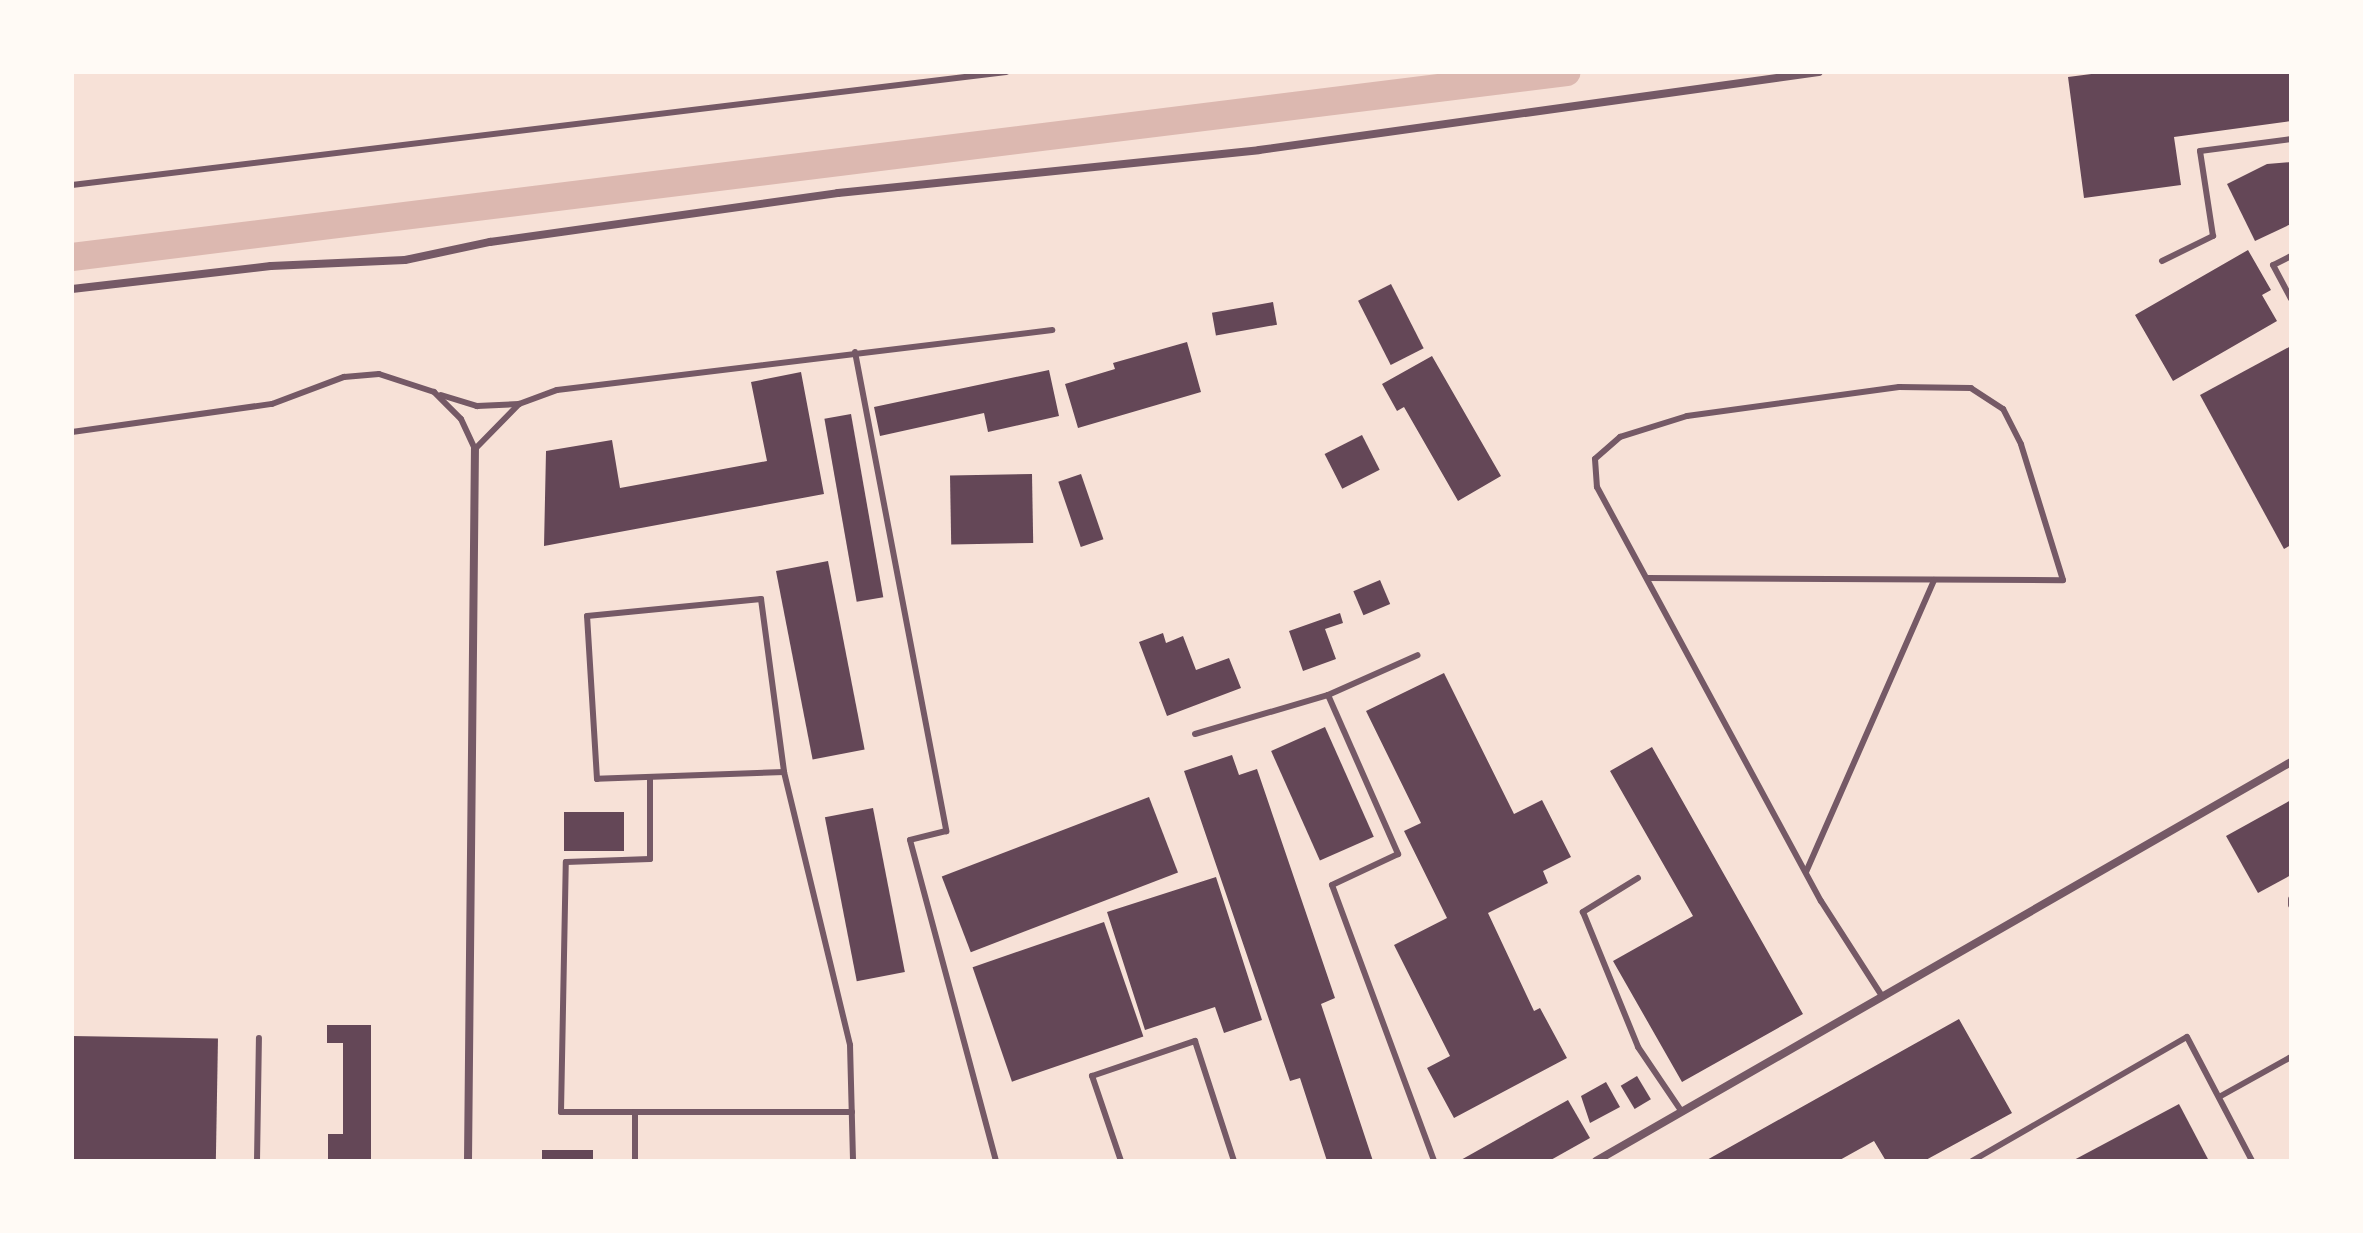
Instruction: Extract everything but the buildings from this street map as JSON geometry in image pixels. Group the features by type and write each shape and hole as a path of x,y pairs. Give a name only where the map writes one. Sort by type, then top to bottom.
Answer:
{"street":[{"path":"72,289 271,266 405,260 490,242 838,193 1259,150 1819,72"},
{"path":"468,1161 475,449"},
{"path":"1596,1161 2291,762"}],"lane":[{"path":"72,185 1006,72"},
{"path":"2162,261 2213,236 2200,151 2291,139"},
{"path":"2291,256 2273,265 2291,299"},
{"path":"72,432 272,404 362,373 393,376 477,406 519,404 557,390 1052,330"},
{"path":"855,352 946,831 910,840 996,1161"},
{"path":"1647,578 2063,580 2021,444 2003,409 1971,388 1899,387 1687,416 1620,437 1595,459 1597,487 1806,872 1882,996"},
{"path":"434,392 461,419 475,449 519,404"},
{"path":"1806,872 1934,580"},
{"path":"784,772 597,779 587,616 761,599 784,772 850,1045 853,1161"},
{"path":"1195,734 1328,695 1418,655"},
{"path":"1328,695 1398,854 1332,885 1434,1161"},
{"path":"650,777 650,859 566,862 561,1112 852,1112"},
{"path":"1638,878 1583,912 1638,1047 1682,1112"},
{"path":"2291,899 2291,905"},
{"path":"1972,1161 2187,1037 2252,1161"},
{"path":"257,1161 259,1038"},
{"path":"1121,1161 1092,1076 1195,1041 1234,1161"},
{"path":"2219,1097 2291,1057"},
{"path":"635,1112 635,1161"}],"waterway":[{"path":"72,257 1567,72"}]}
